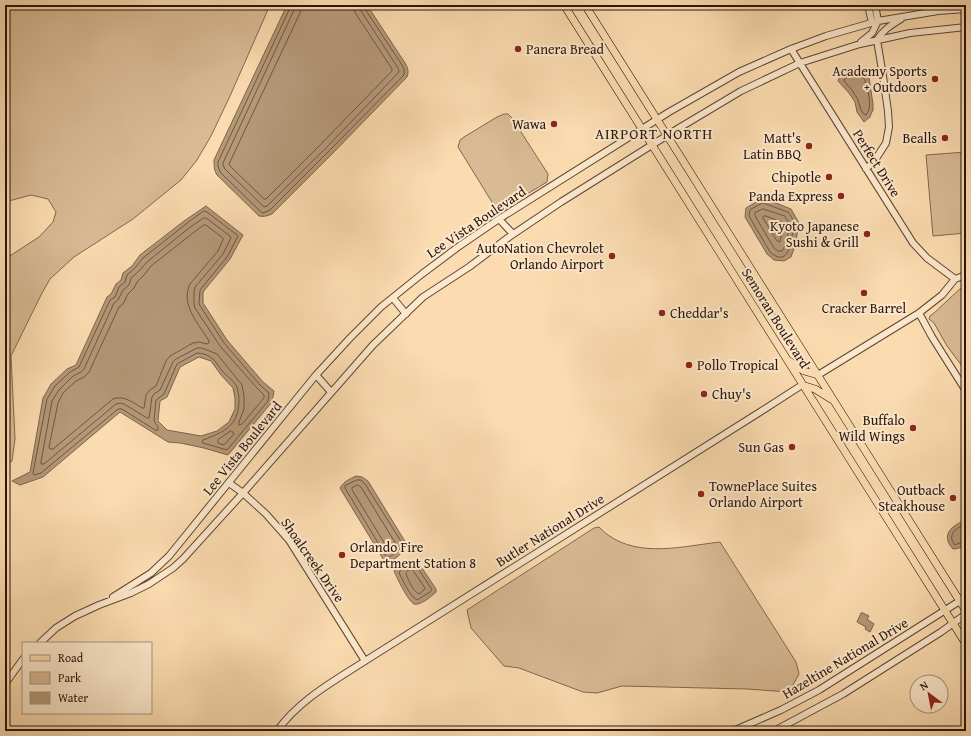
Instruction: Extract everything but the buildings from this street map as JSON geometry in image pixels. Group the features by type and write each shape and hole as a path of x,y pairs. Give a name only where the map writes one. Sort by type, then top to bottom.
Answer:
{"main road":[{"name":"Semoran Boulevard","path":"564,5 966,644"},
{"name":"Semoran Boulevard","path":"585,5 833,400 963,599 966,611"},
{"path":"786,359 804,371 818,375"},
{"path":"802,385 815,389 833,400"}],"street":[{"path":"868,5 875,22"},
{"path":"860,44 872,33 875,22 875,5"},
{"name":"Lee Vista Boulevard","path":"99,605 151,573 169,556 316,375 381,307 422,274 499,219 657,120 739,72 791,49 826,36 875,22 938,11 966,9"},
{"path":"866,169 875,160 886,143 889,127 877,40 890,25 906,16"},
{"name":"Lee Vista Boulevard","path":"41,642 56,628 75,616 131,593 149,584 173,568 192,551 373,345 423,297 469,267 513,234 561,202 667,135 741,91 800,63 877,40 910,33 966,27"},
{"name":"Perfect Drive","path":"791,49 913,243 927,258 955,279"},
{"path":"499,219 513,234"},
{"path":"818,375 919,313 942,295 955,279 966,275"},
{"path":"393,298 406,314"},
{"path":"919,313 932,337 966,391"},
{"path":"316,375 331,392"},
{"name":"Butler National Drive","path":"278,731 289,717 320,690 802,385"},
{"name":"Shoalcreek Drive","path":"229,483 243,493 266,514 288,540 365,661"},
{"name":"Hazeltine National Drive","path":"733,731 781,710 818,690 963,599"},
{"name":"Hazeltine National Drive","path":"774,731 843,694 953,624 966,614"},
{"path":"5,684 22,660"}],"green space":[{"path":"5,5 270,5 211,136 197,160 181,180 133,219 74,257 50,279 11,356 15,439 12,461 5,466 5,259 39,237 53,222 56,212 48,199 31,195 5,202"},
{"path":"504,114 508,114 512,118 548,174 547,182 512,203 505,209 500,210 495,207 458,147 460,140 464,137"},
{"path":"966,152 966,233 933,236 926,155"},
{"path":"966,285 966,377 962,366 947,346 934,323 929,319 930,316"},
{"path":"599,527 608,535 621,542 648,548 677,548 720,542 796,662 799,674 789,692 747,689 622,686 597,693 583,692 519,668 504,666 471,628 467,610 594,528"}],"water":[{"path":"287,5 367,5 405,63 408,73 407,77 272,214 259,216 217,175 214,168 214,160"},
{"path":"857,69 859,72 864,72 869,78 873,104 873,110 870,117 864,122 857,112 855,102 838,81 840,77"},
{"path":"763,198 791,209 799,223 795,246 791,257 784,261 774,260 767,254 745,217 746,208"},
{"path":"206,206 243,235 230,259 203,292 203,303 227,340 263,382 274,391 272,402 228,455 204,448 168,442 120,412 43,477 20,485 12,481 30,472 43,398 51,384 67,369 76,365 107,297 111,294 116,284 121,280 123,273 132,266 140,255","holes":["199,357 211,361 233,388 235,409 229,422 217,431 201,436 167,430 158,421 160,401 167,397 180,367"]},
{"path":"356,476 362,477 368,481 406,543 401,553 392,560 385,562 340,488 349,479"},
{"path":"966,520 966,547 953,549 949,544 949,531 956,525"},
{"path":"412,560 418,562 436,589 436,592 429,598 417,604 414,604 409,599 394,571 406,561"},
{"path":"861,613 869,616 867,619 874,624 870,632 865,629 866,627 857,622"}],"place":[{"name":"Panera Bread","path":"518,49"},
{"name":"Academy Sports + Outdoors","path":"935,79"},
{"name":"Wawa","path":"554,124"},
{"name":"Bealls","path":"945,138"},
{"name":"Matt's Latin BBQ","path":"809,146"},
{"name":"Chipotle","path":"829,177"},
{"name":"Panda Express","path":"841,196"},
{"name":"Kyoto Japanese Sushi & Grill","path":"867,234"},
{"name":"AutoNation Chevrolet Orlando Airport","path":"612,256"},
{"name":"Cracker Barrel","path":"864,293"},
{"name":"Cheddar's","path":"662,313"},
{"name":"Pollo Tropical","path":"689,365"},
{"name":"Chuy's","path":"704,394"},
{"name":"Buffalo Wild Wings","path":"913,428"},
{"name":"Sun Gas","path":"792,447"},
{"name":"TownePlace Suites Orlando Airport","path":"701,494"},
{"name":"Outback Steakhouse","path":"953,498"},
{"name":"Orlando Fire Department Station 8","path":"342,555"}],"district":[{"name":"AIRPORT NORTH","path":"654,133"}]}
